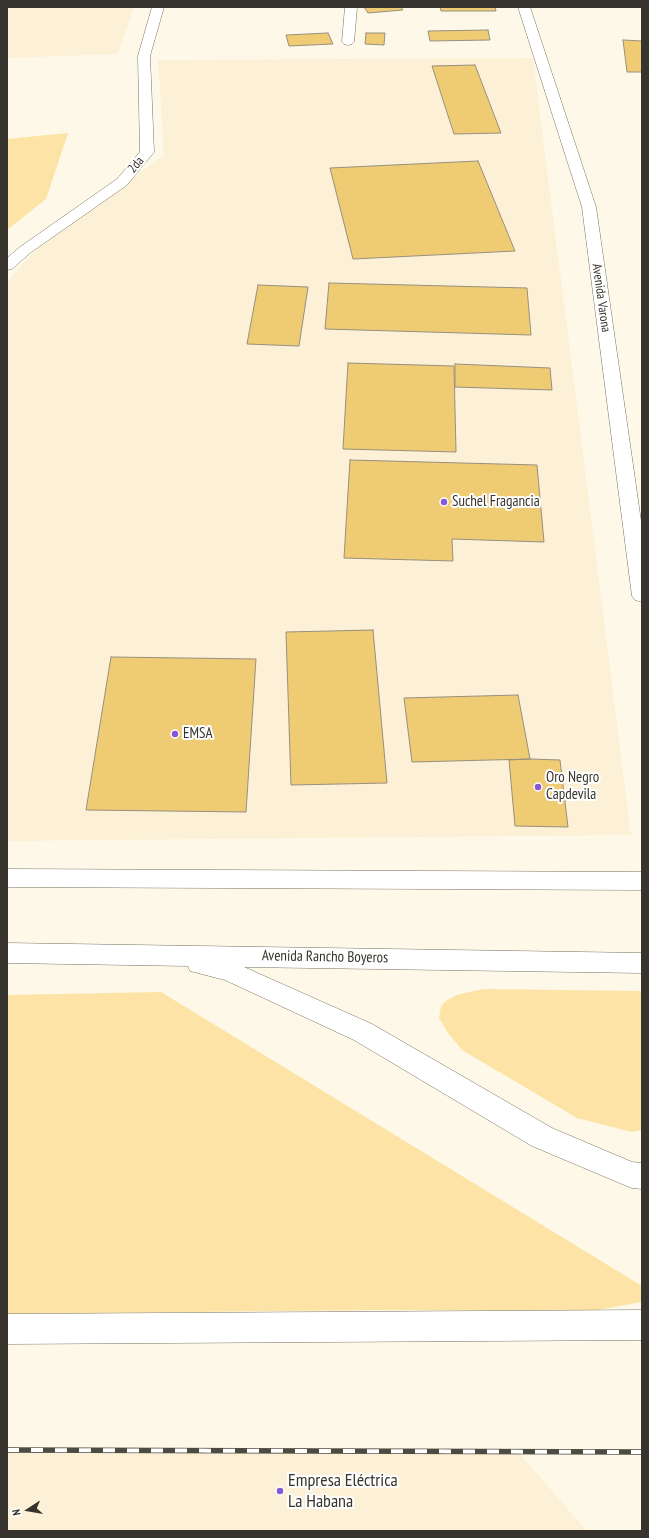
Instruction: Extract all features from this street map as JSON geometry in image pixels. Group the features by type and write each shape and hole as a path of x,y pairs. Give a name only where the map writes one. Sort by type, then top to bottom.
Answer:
{"main road":[{"name":"2da","path":"7,266 25,250 122,182 147,152 144,56 158,7"},
{"path":"348,42 351,7"},
{"name":"Avenida Varona","path":"524,7 589,207 642,596"},
{"path":"7,878 642,882"},
{"name":"Avenida Rancho Boyeros","path":"7,953 155,954 642,963"},
{"path":"155,954 229,971 291,998 363,1032 542,1137 632,1175 642,1176"},
{"path":"7,1329 642,1325"}],"shaded area":[{"path":"7,7 134,7 118,54 7,58"},
{"path":"533,58 631,835 7,841 7,282 40,245 164,155 158,60"},
{"path":"68,133 46,199 7,230 7,139"},
{"path":"483,989 642,991 642,1130 632,1132 577,1118 462,1050 448,1033 439,1018 441,1006 446,1001 457,995"},
{"path":"161,992 642,1286 642,1302 591,1311 373,1310 7,1314 7,995"},
{"name":"Empresa Eléctrica La Habana","path":"7,1450 518,1452 587,1531 7,1531"}],"building":[{"path":"364,7 401,7 403,10 368,13"},
{"path":"440,7 495,7 496,11 441,11"},
{"path":"488,30 490,40 430,41 428,31"},
{"path":"328,33 333,44 289,46 286,35"},
{"path":"366,33 385,33 384,45 365,44"},
{"path":"623,40 642,41 642,72 627,72"},
{"path":"475,65 501,133 454,134 432,66"},
{"path":"478,161 515,251 353,259 330,168"},
{"path":"329,283 527,288 531,335 325,329"},
{"path":"258,285 308,287 299,346 247,344"},
{"path":"348,363 454,366 456,452 343,449"},
{"path":"455,364 550,368 552,390 455,387"},
{"name":"Suchel Fragancia","path":"350,460 537,465 544,542 452,539 453,561 344,558"},
{"path":"373,630 387,783 291,785 286,632"},
{"name":"EMSA","path":"111,657 256,659 246,812 86,810"},
{"path":"518,695 530,759 412,762 404,698"},
{"path":"509,760 560,760 568,827 515,826"}],"railway":[{"path":"7,1450 642,1452"}],"place":[{"name":"Suchel Fragancia","path":"444,502"},
{"name":"EMSA","path":"175,734"},
{"name":"Oro Negro Capdevila","path":"538,787"},
{"name":"Empresa Eléctrica La Habana","path":"280,1491"}]}
